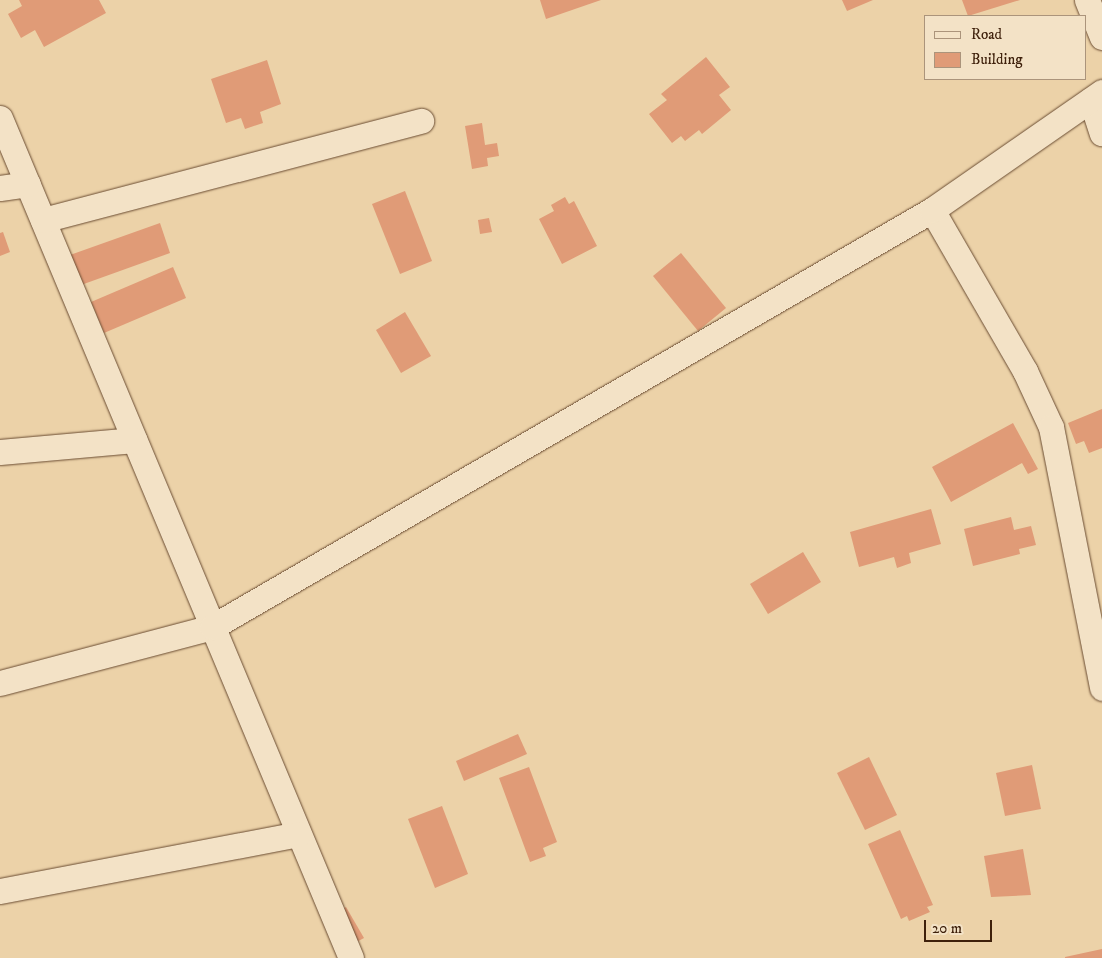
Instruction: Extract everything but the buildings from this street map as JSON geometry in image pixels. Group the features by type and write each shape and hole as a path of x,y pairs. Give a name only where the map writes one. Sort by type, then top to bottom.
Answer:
{"street":[{"path":"1087,0 1102,37"},
{"path":"0,683 212,627 932,210 1097,96 1102,133"},
{"path":"0,118 352,958"},
{"path":"43,220 421,120"},
{"path":"0,188 28,184"},
{"path":"932,210 1025,371 1051,427 1102,688"},
{"path":"0,452 134,440"},
{"path":"0,891 299,834"}]}
